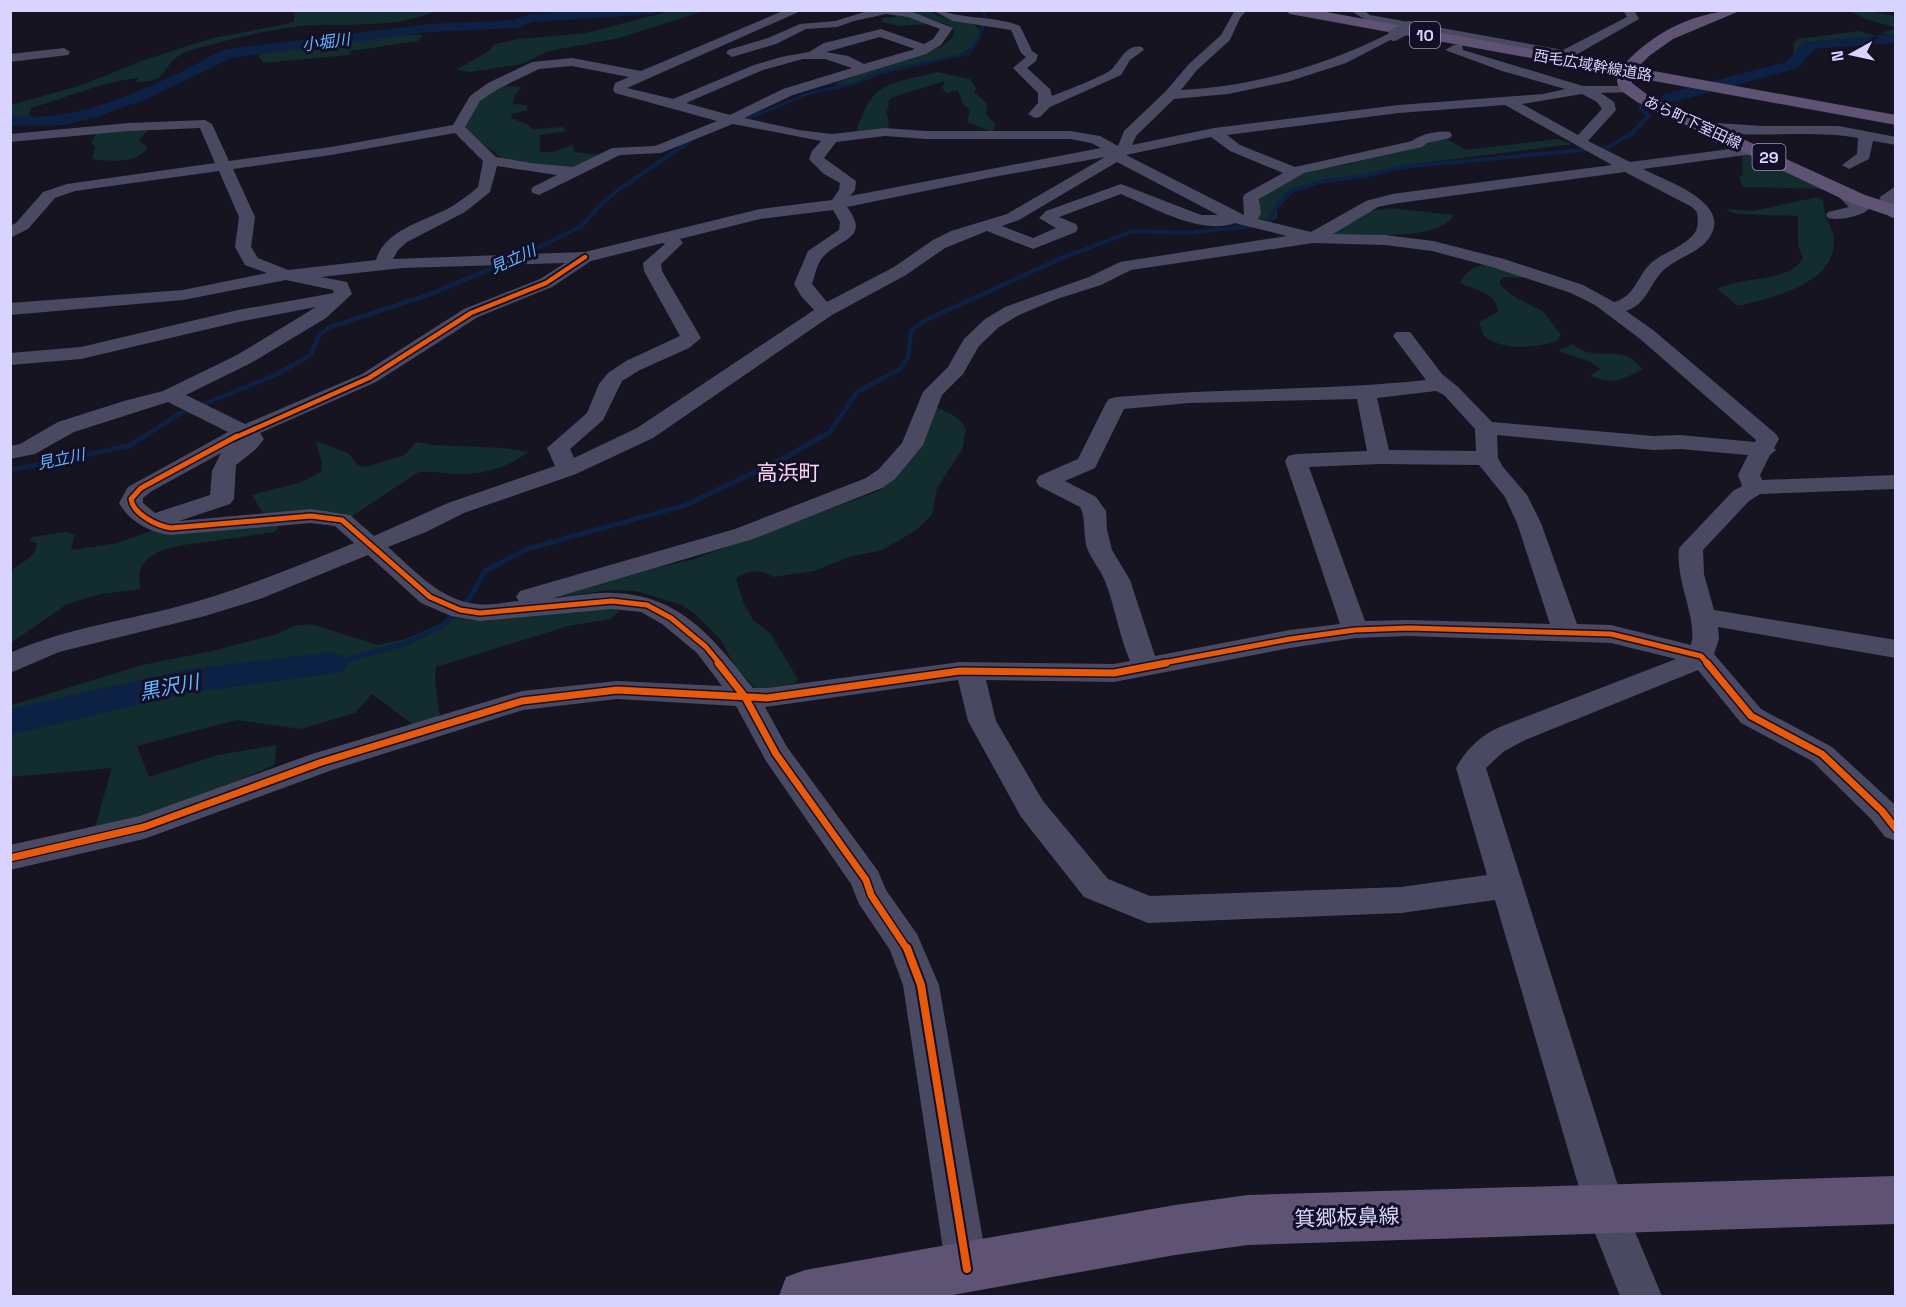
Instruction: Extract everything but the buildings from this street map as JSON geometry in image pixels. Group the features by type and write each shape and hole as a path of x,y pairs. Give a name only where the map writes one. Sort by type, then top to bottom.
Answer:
{"main road":[{"name":"西毛広域幹線道路","path":"1290,10 1896,120"},
{"path":"1627,71 1641,55 1670,33 1736,10"},
{"name":"あら町下室田線","path":"1627,71 1623,82 1628,89 1643,99 1848,194 1895,212"},
{"name":"箕郷板鼻線","path":"805,1296 967,1269 1175,1230 1248,1220 1896,1200"}],"street":[{"path":"798,10 769,20 682,60 638,76 621,86 620,90 675,103 697,112 832,138 885,132 926,135 1077,135 1095,139 1240,219 1313,238 1372,204 1392,199 1753,150"},
{"path":"937,10 953,18 1008,25 1018,29 1027,52 1032,55 1032,58 1019,68 1045,92 1045,104"},
{"path":"10,664 51,645 196,610 251,593 370,546 456,508 568,469 645,433 825,311 900,271 949,238 1013,216 1118,152 1129,134 1170,96 1192,67 1226,37 1235,17 1242,10"},
{"path":"1355,10 1367,18 1567,54 1633,19 1628,10"},
{"path":"10,233 22,226 49,195 57,191 93,183 169,175 331,151 458,128 475,99 493,86 536,65 572,62 638,76 689,67 772,40 804,26 837,24 851,18 888,11 909,14 947,28 937,42 926,49 788,92 758,104 737,120 661,149 617,151 539,190"},
{"path":"1170,96 1272,82 1303,75 1409,26"},
{"path":"675,103 754,68 881,33 926,49"},
{"path":"1458,48 1451,50 1548,82 1583,90 1605,101 1610,108 1590,146"},
{"path":"1002,134 1037,113 1045,104 1111,76 1120,68 1125,58 1138,50"},
{"path":"10,58 64,52"},
{"path":"811,54 836,56 857,64 860,68 858,70"},
{"path":"10,309 183,295 286,275 423,261 585,257 760,214 837,204 993,172 1118,152 1214,132 1400,109 1508,101 1583,90 1628,89"},
{"path":"1508,101 1700,205 1705,211 1706,222 1702,236 1658,265 1635,301 1624,307 1612,308"},
{"path":"992,224 993,228 1033,244 1070,228 1047,218 1052,214 1121,189 1199,220 1250,218 1251,197 1295,172 1417,144 1422,140 1445,135 1400,109"},
{"path":"10,138 200,123 207,127 247,217 243,247 251,261 286,275 341,286 343,294 319,314 244,359 170,395 131,405 66,428 27,448 10,453"},
{"path":"1702,126 1762,130 1816,128 1866,134 1896,141"},
{"path":"458,128 491,160 531,168 574,172"},
{"path":"1214,132 1235,148 1295,172"},
{"path":"1849,165 1864,156 1866,134"},
{"path":"832,138 817,154 816,159 828,171 848,181 847,190 837,204"},
{"path":"383,265 388,250 403,237 456,210 485,189 491,160"},
{"path":"1895,212 1886,205 1886,200 1896,191"},
{"path":"1834,215 1861,209 1846,196 1848,194"},
{"path":"825,311 807,292 803,284 814,255 819,249 846,234 849,229 849,223 837,204"},
{"path":"568,469 558,448 594,418 607,386 615,377 691,338 653,271 652,263 675,243 667,238"},
{"path":"460,610 526,598 744,534 874,483 893,467 912,445 933,392 956,370 971,343 992,323 1027,304 1095,281 1126,266 1313,238 1385,240 1451,250 1562,283 1612,308 1646,334 1768,440 1765,450 1749,475 1754,488"},
{"path":"585,257 546,283 471,314 369,378 244,432 139,489 130,499 130,503 133,508 163,527 181,528 311,516 342,520 430,597 460,610 480,613 612,601 647,605 671,618 706,647 745,698 776,754 866,880 871,895 904,944 921,985 967,1269"},
{"path":"10,359 81,353 238,316 338,298"},
{"path":"1402,336 1435,378 1486,428 1653,443 1680,442 1765,450"},
{"path":"1146,668 1133,636 1117,580 1100,550 1095,530 1094,511 1088,502 1047,481 1087,463 1116,403 1189,397 1366,393 1431,385 1446,387"},
{"path":"1366,393 1379,457"},
{"path":"154,521 222,500 224,466 228,458 248,446 253,439 244,432 170,395"},
{"path":"1486,428 1487,458 1493,470 1515,495 1529,523 1566,632"},
{"path":"1355,630 1296,461 1379,457 1487,458"},
{"path":"1641,1296 1605,1208 1471,768 1476,758 1498,741 1606,694 1688,664 1701,656 1705,647 1705,631 1688,559 1691,548 1741,496 1754,488 1770,486 1896,482"},
{"path":"1701,616 1896,649"},
{"path":"10,858 144,826 322,762 522,701 595,690 767,698 970,671 1095,674 1146,668 1290,639 1355,630 1408,628 1611,634 1701,656 1751,716 1822,754 1891,818"},
{"path":"970,671 982,721 1032,809 1096,888 1148,910 1401,900 1506,885"}],"green space":[{"path":"298,11 436,11 393,22 277,29 199,48 180,55 173,60 163,74 154,80 136,82 138,78 124,80 31,108 29,115 37,119 11,126 11,105 82,85 144,60 209,39 286,24 294,21 294,13"},
{"path":"670,11 704,11 619,38 549,51 522,64 470,72 456,70 489,51 495,44 518,39 586,33"},
{"path":"907,11 931,11 939,16 974,24 980,30 979,42 960,54 893,69 847,86 840,87 835,83 941,47 952,38 955,31 948,25 922,16 930,24 899,26 881,22 883,18 894,17"},
{"path":"1850,11 1869,11 1895,16 1895,29 1866,19"},
{"path":"1895,29 1895,36 1881,33"},
{"path":"1858,31 1881,37 1870,41 1812,47 1802,58 1793,57 1794,42 1798,39"},
{"path":"397,34 423,35 418,41 351,51 349,55 263,63 256,51"},
{"path":"937,72 970,79 976,88 974,92 987,103 986,114 996,125 992,132 967,122 970,110 963,104 958,90 946,93 942,88 945,81 893,97 888,101 889,106 886,111 889,123 886,130 856,133 862,115 876,93 894,83"},
{"path":"501,86 522,87 515,95 513,104 526,105 528,110 512,114 511,118 533,129 563,127 566,131 540,135 540,152 553,152 573,145 574,152 599,155 577,169 502,161 502,158 462,128 479,100"},
{"path":"150,128 139,140 148,148 136,157 122,161 92,159 95,147 91,143 97,132"},
{"path":"1715,136 1830,189 1743,187 1739,178 1743,174 1742,155 1735,150 1712,142"},
{"path":"1445,138 1466,150 1557,139 1573,144 1399,166 1362,175 1324,180 1288,192 1277,203 1277,218 1274,220 1258,219 1261,191 1296,173 1349,164"},
{"path":"1818,197 1823,200 1825,214 1834,239 1831,258 1823,270 1811,280 1782,294 1738,306 1717,289 1739,282 1776,276 1796,266 1803,258 1798,245 1798,216 1736,214 1725,209 1753,211"},
{"path":"1390,208 1454,215 1446,224 1416,233 1331,234 1370,211"},
{"path":"1487,263 1525,276 1504,277 1500,280 1500,285 1513,296 1544,312 1561,335 1557,341 1519,347 1500,344 1483,335 1479,322 1498,312 1496,305 1489,296 1460,283 1470,270"},
{"path":"1573,344 1590,353 1626,356 1643,369 1617,380 1598,379 1590,376 1600,369 1591,362 1558,351"},
{"path":"934,406 962,422 966,430 962,450 937,488 932,515 915,531 882,550 849,557 814,571 773,577 754,572 745,573 736,578 743,602 753,620 770,633 798,679 795,683 757,690 735,667 721,640 694,613 682,605 636,591 611,590 552,598 620,576 694,559 879,491 895,476"},
{"path":"316,441 348,453 358,465 365,467 405,455 416,442 528,452 512,462 485,472 452,474 419,472 349,518 266,515 251,495 299,483 321,472 322,464"},
{"path":"282,522 275,532 162,550 143,564 140,575 141,589 101,594 67,604 11,643 11,571 33,553 37,544 30,540 32,537 66,532 75,535 71,548 73,550 117,543 157,529"},
{"path":"610,606 619,611 611,619 568,626 436,667 435,678 440,719 415,726 372,694 355,713 301,729 237,720 137,746 149,777 218,755 276,745 275,765 149,817 94,830 112,768 11,777 10,702 12,705 142,665 212,651 277,634 294,626 311,624 378,645 405,639 459,616"}],"waterway":[{"name":"小堀川","path":"10,119 13,121 65,120 96,111 143,94 228,54 430,28 516,24 530,18 654,10"},
{"name":"見立川","path":"757,115 810,93 857,83 871,75 969,53 981,32 984,10"},
{"path":"1670,98 1792,65 1809,45 1896,38"},
{"path":"1642,105 1640,108 1647,115"},
{"name":"見立川","path":"741,121 760,113"},
{"path":"1062,258 1133,231 1186,233 1252,226 1268,222 1278,205 1292,191 1324,181 1365,176 1401,167 1606,148 1631,134 1649,116 1646,113"},
{"name":"見立川","path":"519,257 582,226 598,207 617,191 690,141"},
{"path":"820,438 830,432 857,392 900,369 908,357 911,331 926,320 1066,256"},
{"name":"見立川","path":"142,438 179,414 273,376 311,355 319,335 330,327 431,294 509,261"},
{"name":"見立川","path":"10,470 129,446 144,436"},
{"path":"335,663 331,664 407,643 441,627 469,599 485,571 527,549 686,505 786,457 822,436"},
{"name":"黒沢川","path":"10,722 189,681 331,664"}],"cycle path":[{"path":"585,257 546,283 471,313 369,378 245,432 149,483 134,494 131,503 142,515 169,528 311,516 342,520 430,597 460,610 480,613 612,601 647,605 671,618 706,647 745,697 776,754 866,880 871,895 905,944 921,985 967,1269"},
{"path":"10,858 144,827 322,762 522,701 617,690 767,698 960,671 1114,673 1290,639 1355,630 1408,628 1611,634 1701,656 1751,716 1822,754 1882,811 1896,829"}],"district":[{"name":"高浜町","path":"788,472"}]}
